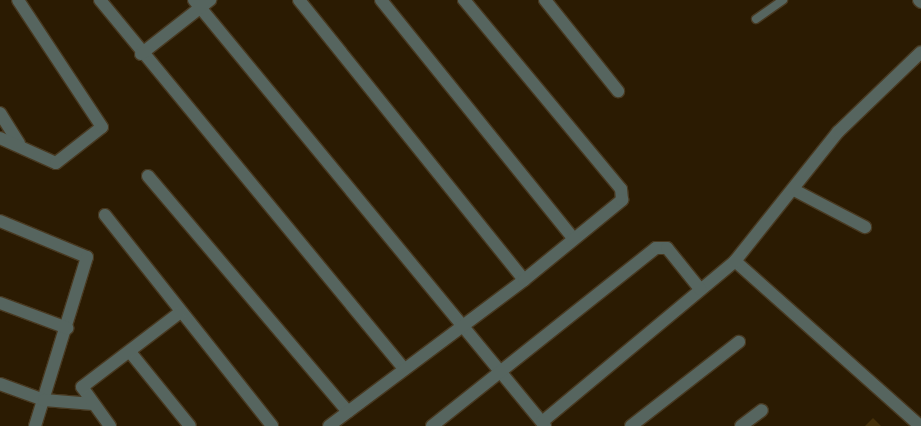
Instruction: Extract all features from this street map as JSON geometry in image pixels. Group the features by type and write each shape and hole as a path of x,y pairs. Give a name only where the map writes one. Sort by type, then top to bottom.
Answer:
{"street":[{"path":"0,138 19,144 56,163 102,127 18,0"},
{"path":"100,0 141,54 403,368"},
{"path":"299,0 524,280"},
{"path":"381,0 574,239"},
{"path":"329,426 403,368 524,280 617,207 622,200 621,189 464,0"},
{"path":"545,0 618,91"},
{"path":"141,54 201,3 460,327 544,424 700,289 736,261 796,191 838,132 921,52"},
{"path":"0,113 19,144"},
{"path":"148,176 348,412"},
{"path":"796,191 865,227"},
{"path":"105,215 179,313 272,426"},
{"path":"0,221 87,257 35,426"},
{"path":"440,423 498,371 660,247 667,248 700,289"},
{"path":"736,261 920,426"},
{"path":"0,303 66,328"},
{"path":"110,426 82,388 85,383 130,352 179,313"},
{"path":"631,426 739,342"},
{"path":"130,352 190,426"},
{"path":"0,384 44,400 93,404"},
{"path":"741,426 762,410"}],"lane":[{"path":"756,19 783,0"}],"building":[{"path":"873,418 881,426 865,426"}]}
